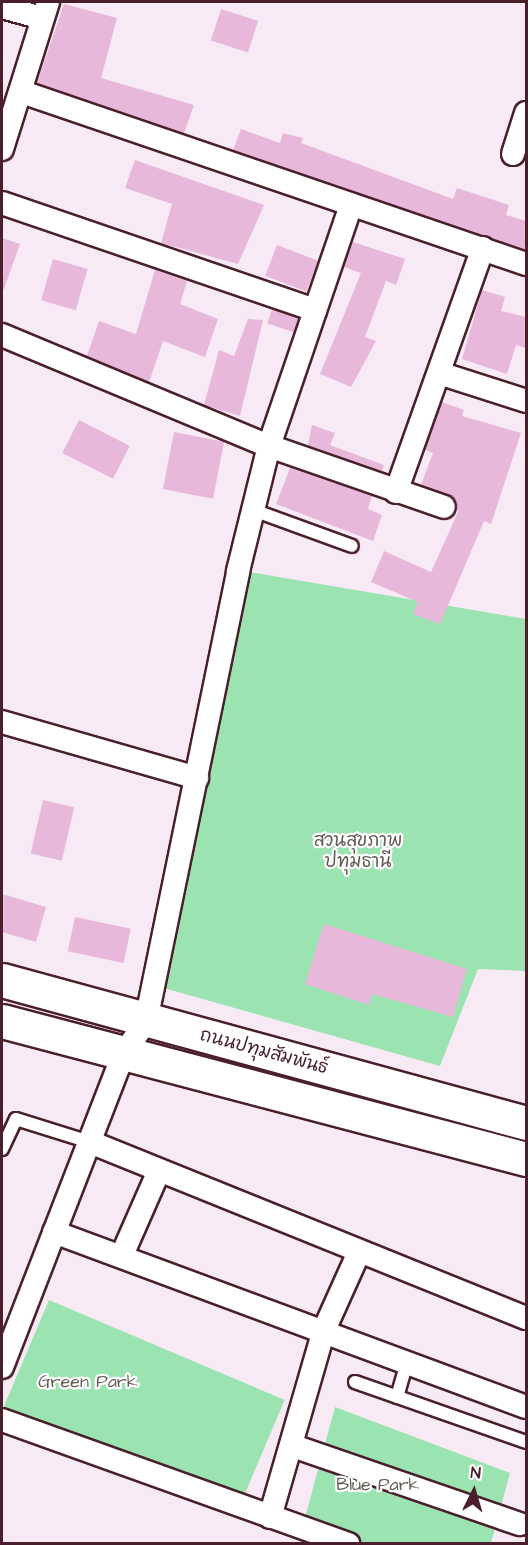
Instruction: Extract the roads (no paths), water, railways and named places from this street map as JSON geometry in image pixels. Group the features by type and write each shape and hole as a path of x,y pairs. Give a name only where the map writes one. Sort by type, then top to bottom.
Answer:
{"street":[{"path":"2,7 45,10 2,149"},
{"path":"21,92 526,264"},
{"path":"513,154 526,113"},
{"path":"2,203 315,310"},
{"path":"2,1366 123,1055 146,1021 253,510 269,446 351,205"},
{"path":"396,492 483,248"},
{"path":"2,335 269,446 444,507"},
{"path":"439,373 526,401"},
{"path":"2,722 197,778"},
{"name":"ถนนปทุมสัมพันธ์","path":"2,980 526,1123"},
{"name":"ถนนปทุมสัมพันธ์","path":"2,1021 123,1055 526,1159"},
{"path":"90,1142 158,1173 526,1318"},
{"path":"122,1255 158,1173"},
{"path":"54,1232 122,1255 526,1407"},
{"path":"270,1517 293,1446 324,1330 359,1252"},
{"path":"2,1420 350,1544"},
{"path":"293,1446 521,1526"}],"lane":[{"path":"253,510 352,546"},
{"path":"2,1149 16,1119 90,1142"},
{"path":"397,1397 407,1361"},
{"path":"355,1382 526,1442"}],"park label":[{"name":"สวนสุขภาพ ปทุมธานี","path":"358,852"},
{"name":"Green Park","path":"88,1382"},
{"name":"Blue Park","path":"378,1485"}]}
